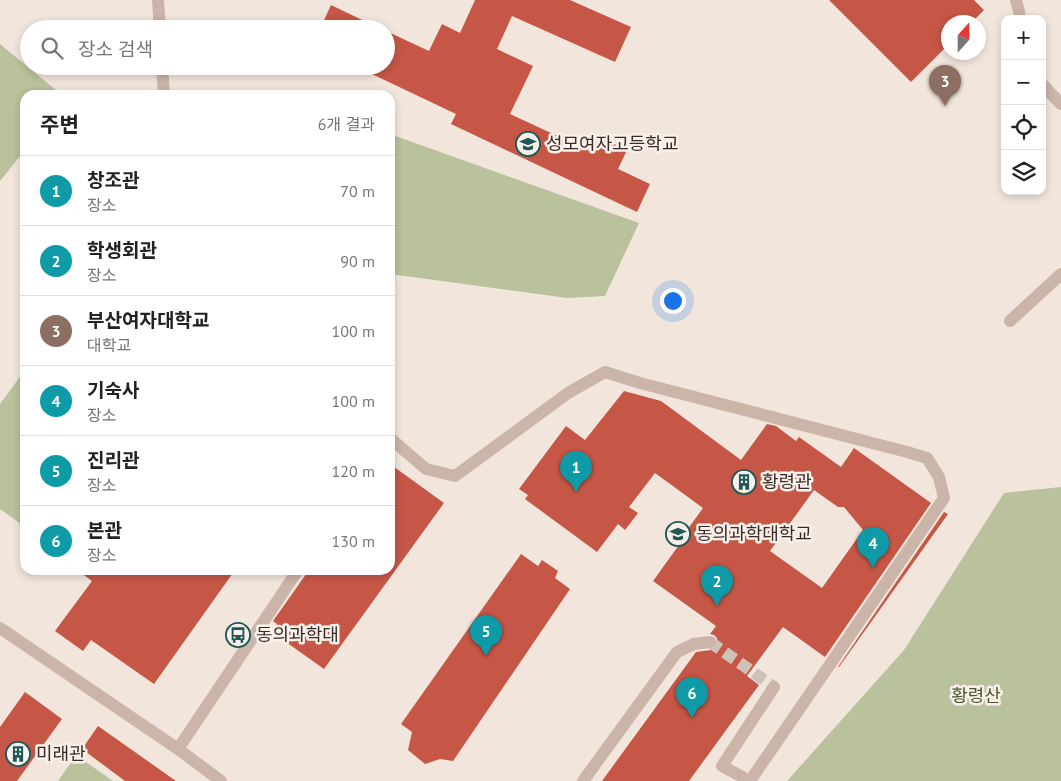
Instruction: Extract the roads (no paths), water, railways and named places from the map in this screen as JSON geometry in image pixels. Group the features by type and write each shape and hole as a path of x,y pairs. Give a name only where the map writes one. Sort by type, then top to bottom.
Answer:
{"street":[{"path":"158,0 159,20"},
{"path":"1016,0 1020,15"},
{"path":"163,75 164,90"},
{"path":"1046,88 1061,104"},
{"path":"1010,321 1061,274"},
{"path":"395,442 426,469 455,476 568,392 606,372 927,458 939,477 944,498 750,781 722,766 774,687"},
{"path":"178,749 295,575"},
{"path":"0,628 222,781"},
{"path":"583,781 677,652 694,644 710,642"}],"tunnel":[{"path":"710,642 774,687"}],"place":[{"name":"부산여자대학교","path":"945,106"},
{"name":"성모여자고등학교","path":"528,144"},
{"name":"황령관","path":"744,482"},
{"name":"창조관","path":"576,492"},
{"name":"동의과학대학교","path":"678,534"},
{"name":"기숙사","path":"873,568"},
{"name":"학생회관","path":"717,606"},
{"name":"동의과학대","path":"238,635"},
{"name":"진리관","path":"486,656"},
{"name":"본관","path":"692,718"},
{"name":"미래관","path":"18,754"}],"park label":[{"name":"황령산","path":"976,696"}]}
